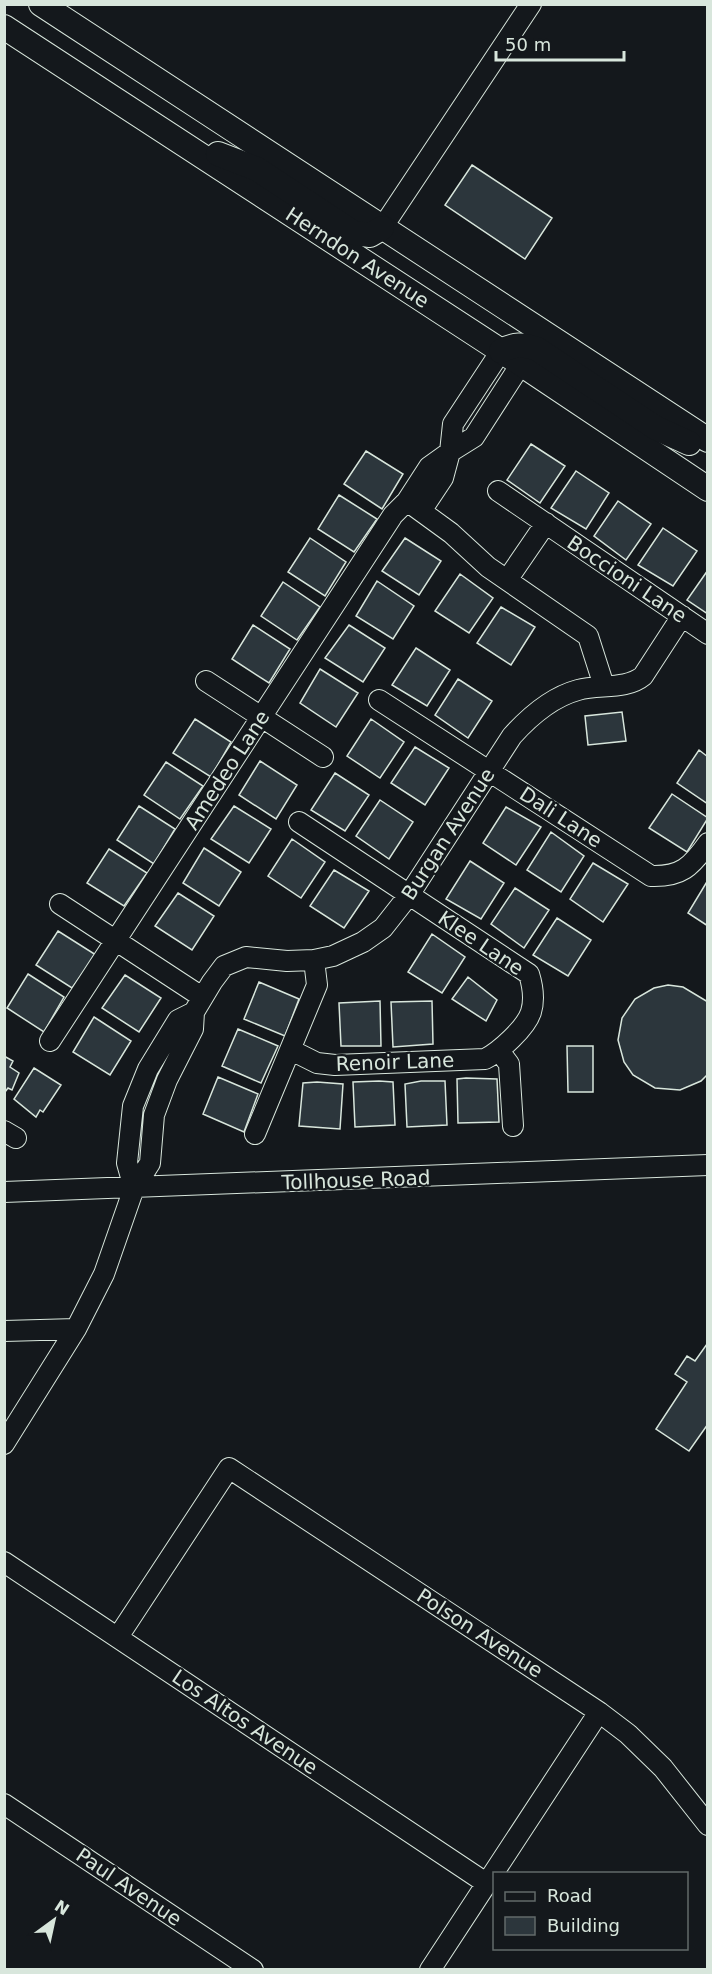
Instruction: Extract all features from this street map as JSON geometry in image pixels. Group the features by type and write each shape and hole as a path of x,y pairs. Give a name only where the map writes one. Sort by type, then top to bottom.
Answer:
{"main road":[{"name":"Herndon Avenue","path":"41,4 708,440"},
{"name":"Herndon Avenue","path":"4,27 521,364 708,489"},
{"path":"176,138 257,169 354,233 370,235 382,228"},
{"path":"501,351 511,345 525,345 537,349 656,428 708,452"}],"street":[{"path":"382,228 531,4"},
{"path":"450,452 453,424 501,351"},
{"name":"Amedeo Lane","path":"51,1041 393,515 414,506 429,467 474,437 521,364"},
{"name":"Boccioni Lane","path":"498,491 708,634"},
{"path":"414,506 507,580 588,636 604,686"},
{"path":"507,580 546,523"},
{"name":"Burgan Avenue","path":"135,1188 127,1163 133,1106 156,1058 178,1020 198,1004 224,966 246,957 287,961 314,960 333,956 363,942 383,928 409,895 512,735 530,716 578,690 635,683 643,676 682,616"},
{"path":"206,681 323,756"},
{"name":"Dali Lane","path":"379,700 651,876 672,876 689,866 708,843"},
{"name":"Klee Lane","path":"299,822 529,974 534,990 531,1014 500,1052"},
{"path":"60,904 116,941 198,1004"},
{"path":"255,1134 317,985 314,960"},
{"name":"Burgan Avenue","path":"135,1188 150,1163 154,1114 193,1029 198,1004"},
{"name":"Renoir Lane","path":"291,1050 317,1063 335,1065 485,1059 500,1052"},
{"path":"500,1052 509,1065 513,1126"},
{"path":"156,1058 174,1067"},
{"name":"Tollhouse Road","path":"4,1192 708,1165"},
{"path":"4,1444 76,1329 104,1274 135,1188"},
{"path":"4,1331 76,1329"},
{"name":"Polson Avenue","path":"118,1637 229,1468 599,1712 628,1734 663,1768 708,1825"},
{"name":"Los Altos Avenue","path":"4,1562 486,1883"},
{"path":"493,1872 599,1712"},
{"name":"Paul Avenue","path":"4,1804 253,1970"},
{"path":"430,1970 493,1872"}],"building":[{"path":"472,165 552,218 525,259 445,205"},
{"path":"531,444 565,466 540,503 507,480"},
{"path":"366,451 403,474 382,509 344,484"},
{"path":"576,471 609,493 586,529 551,508"},
{"path":"339,495 377,519 354,552 318,529"},
{"path":"618,501 651,524 626,560 594,536"},
{"path":"663,528 697,551 673,586 638,565"},
{"path":"310,538 346,562 325,596 288,572"},
{"path":"405,538 441,561 419,595 382,571"},
{"path":"708,570 708,614 687,600"},
{"path":"460,574 493,598 469,633 435,611"},
{"path":"377,581 414,606 393,639 356,616"},
{"path":"283,582 320,607 297,640 261,616"},
{"path":"501,607 535,627 511,665 477,643"},
{"path":"253,625 290,649 269,683 232,659"},
{"path":"349,625 385,648 363,682 325,658"},
{"path":"416,648 450,670 427,706 392,685"},
{"path":"320,669 358,693 336,727 300,703"},
{"path":"458,679 492,701 468,738 435,715"},
{"path":"622,712 626,741 588,745 585,716"},
{"path":"195,719 231,742 211,777 173,753"},
{"path":"371,719 404,742 380,778 347,756"},
{"path":"415,747 449,768 425,805 391,783"},
{"path":"699,750 708,757 708,804 677,783"},
{"path":"260,761 297,785 276,819 239,795"},
{"path":"166,762 203,786 180,819 144,795"},
{"path":"335,773 369,795 345,831 311,810"},
{"path":"672,794 708,818 687,852 649,828"},
{"path":"380,800 413,822 389,859 356,836"},
{"path":"139,806 175,829 154,864 117,840"},
{"path":"234,806 271,829 249,863 211,839"},
{"path":"506,807 541,827 516,865 483,843"},
{"path":"551,832 584,856 561,892 527,870"},
{"path":"292,839 325,862 301,898 268,876"},
{"path":"204,848 241,872 219,906 183,883"},
{"path":"109,849 147,873 124,906 87,883"},
{"path":"470,861 504,883 481,919 446,899"},
{"path":"593,863 628,884 603,922 570,899"},
{"path":"334,870 369,891 344,928 310,906"},
{"path":"708,880 708,926 688,913"},
{"path":"515,888 549,910 524,948 491,924"},
{"path":"178,893 214,916 192,950 155,926"},
{"path":"557,918 591,940 568,976 533,955"},
{"path":"58,931 96,955 72,988 36,965"},
{"path":"432,934 465,957 442,993 408,972"},
{"path":"28,974 64,997 44,1032 7,1008"},
{"path":"125,975 161,998 139,1032 102,1008"},
{"path":"468,977 497,1000 486,1021 452,999"},
{"path":"259,982 299,999 285,1036 244,1019"},
{"path":"668,985 683,987 708,1002 708,1074 701,1081 680,1090 655,1088 633,1075 624,1062 618,1040 622,1018 635,999 654,988"},
{"path":"380,1001 381,1046 341,1046 339,1003"},
{"path":"432,1001 433,1044 393,1047 391,1002"},
{"path":"94,1017 131,1041 110,1075 73,1052"},
{"path":"238,1029 278,1046 261,1083 222,1066"},
{"path":"567,1046 593,1046 593,1092 568,1092"},
{"path":"4,1056 13,1061 10,1067 19,1073 12,1090 8,1088 5,1092"},
{"path":"34,1068 61,1085 43,1112 40,1110 36,1117 14,1099"},
{"path":"218,1077 258,1094 244,1132 203,1114"},
{"path":"457,1079 497,1079 499,1122 458,1123"},
{"path":"445,1081 447,1125 407,1127 405,1084"},
{"path":"353,1082 393,1082 395,1125 355,1127"},
{"path":"303,1083 343,1084 340,1129 299,1126"},
{"path":"707,1344 708,1424 689,1451 656,1429 687,1382 675,1374 687,1356 695,1361"}]}
